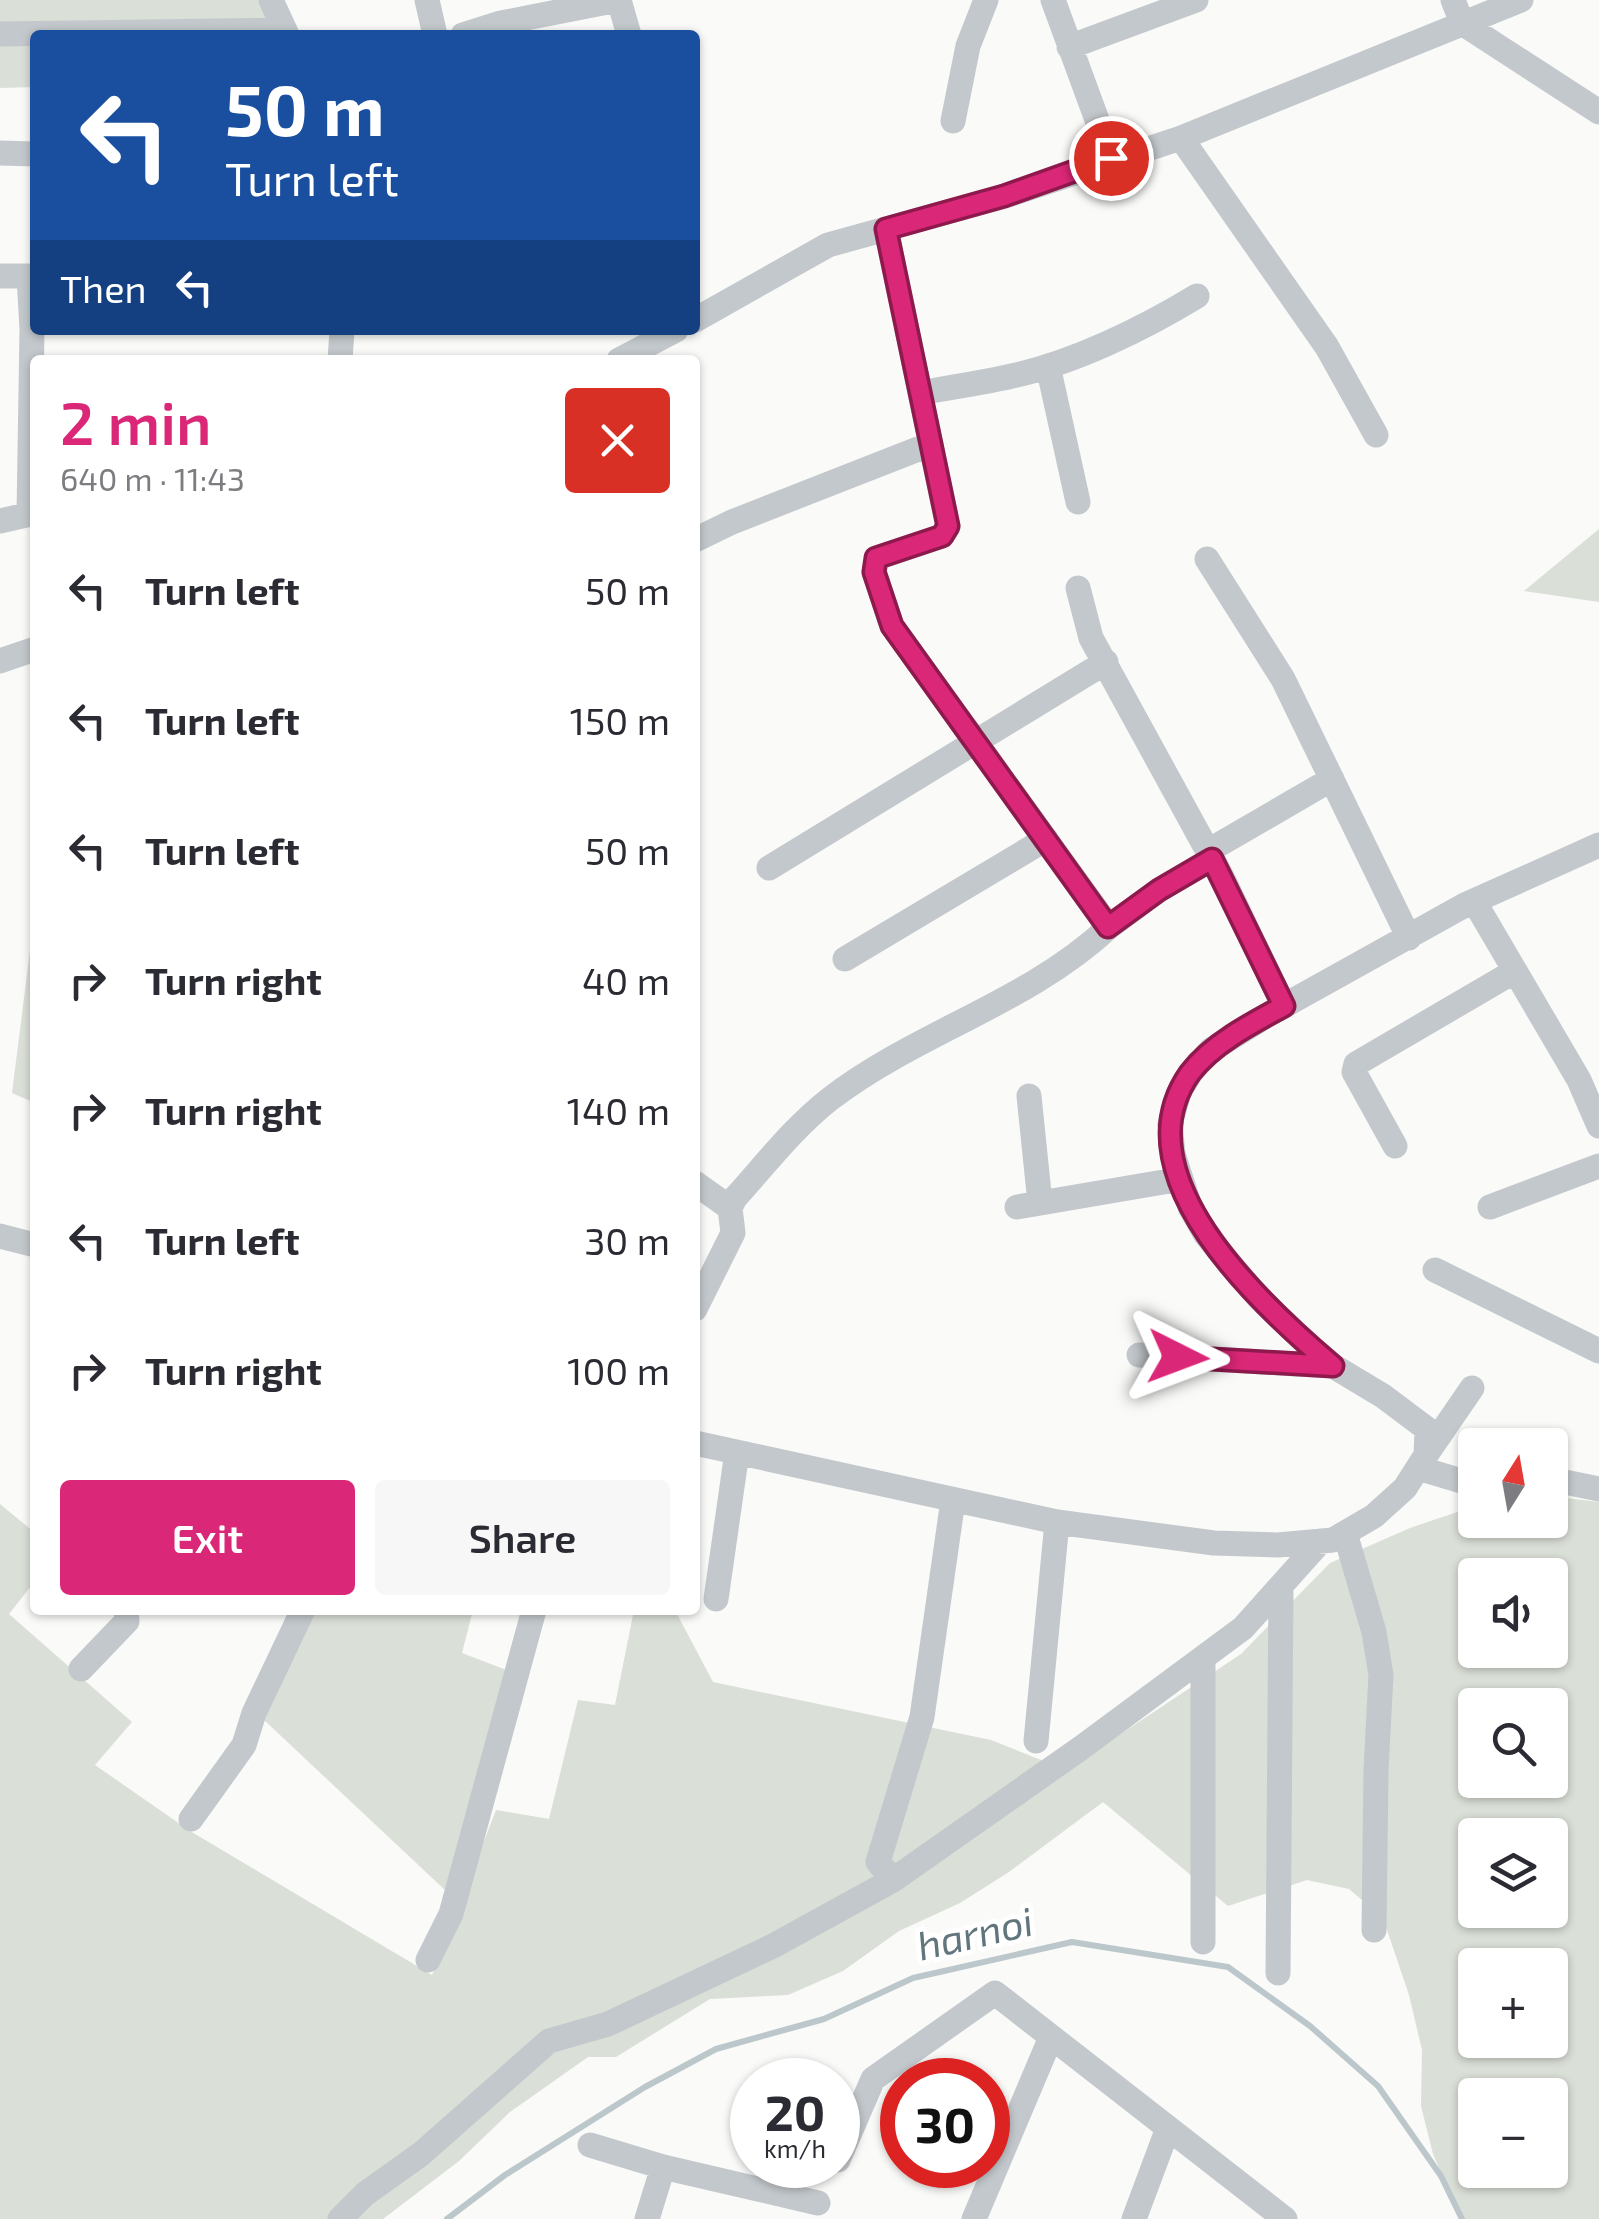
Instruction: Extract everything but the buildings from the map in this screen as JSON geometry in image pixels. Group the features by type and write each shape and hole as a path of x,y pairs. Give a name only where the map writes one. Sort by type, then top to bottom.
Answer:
{"street":[{"path":"271,0 285,30"},
{"path":"428,0 434,30"},
{"path":"478,30 500,22 619,0 628,30"},
{"path":"953,121 968,46 986,0"},
{"path":"1053,0 1111,158"},
{"path":"1069,47 1196,0"},
{"path":"700,310 828,245 1004,196 1181,138 1457,12 1520,0"},
{"path":"1457,12 1599,112"},
{"path":"0,34 30,34"},
{"path":"1181,138 1327,348 1376,435"},
{"path":"0,154 30,154"},
{"path":"886,229 948,526 942,536 876,558 874,572 892,626 1108,927"},
{"path":"0,276 29,276 30,293"},
{"path":"920,393 1048,366 1162,318 1197,296"},
{"path":"628,355 666,335"},
{"path":"1048,366 1078,502"},
{"path":"700,538 930,444"},
{"path":"0,522 30,514"},
{"path":"1207,559 1282,679 1408,938"},
{"path":"1078,588 1091,638 1210,855 1284,1006"},
{"path":"0,665 30,651"},
{"path":"769,868 1106,662"},
{"path":"700,1298 732,1234 730,1208 734,1198 832,1098 963,1020 1023,991 1081,953 1108,927 1210,855 1332,779"},
{"path":"845,959 1046,839"},
{"path":"1422,1461 1427,1429 1333,1366 1259,1298 1206,1235 1190,1207 1172,1154 1170,1124 1186,1082 1212,1050 1474,902 1599,845"},
{"path":"1474,902 1579,1080 1599,1126"},
{"path":"1395,1146 1354,1072 1356,1064 1514,971"},
{"path":"1029,1096 1029,1205 1181,1178"},
{"path":"1490,1207 1599,1166"},
{"path":"700,1187 730,1208"},
{"path":"0,1236 30,1244"},
{"path":"1435,1270 1599,1352"},
{"path":"1140,1355 1333,1366"},
{"path":"340,2219 365,2194 421,2154 549,2040 608,2024 773,1946 894,1880 1203,1658 1242,1628 1333,1537 1374,1516 1406,1488 1472,1388"},
{"path":"700,1443 1057,1522 1214,1542 1278,1545 1333,1537"},
{"path":"716,1599 737,1452"},
{"path":"1422,1461 1458,1477"},
{"path":"1568,1483 1599,1489"},
{"path":"894,1880 878,1862 922,1717 953,1500"},
{"path":"1036,1741 1057,1522"},
{"path":"1333,1537 1374,1632 1380,1675 1374,1930"},
{"path":"1278,1973 1280,1586"},
{"path":"80,1668 126,1621 126,1615"},
{"path":"192,1818 244,1744 254,1712 300,1615"},
{"path":"428,1960 451,1914 533,1615"},
{"path":"1203,1658 1203,1942"},
{"path":"860,2108 873,2079 995,1993 1285,2219"},
{"path":"974,2219 1051,2037"},
{"path":"1134,2219 1168,2128"},
{"path":"590,2146 815,2211 825,2188"},
{"path":"646,2219 663,2167"}],"shaded area":[{"path":"0,0 264,0 279,30 30,30 30,87 0,88"},
{"path":"1599,529 1599,602 1524,591"},
{"path":"30,951 30,1101 12,1093"},
{"path":"1568,1498 1599,1502 1599,2219 1461,2219 1433,2154 1421,2106 1422,2050 1409,1995 1383,1918 1349,1889 1307,1880 1228,1906 1103,1802 1009,1872 960,1903 899,1931 843,1971 788,1995 710,1999 616,2057 588,2057 510,2112 459,2161 383,2219 0,2219 0,1504 30,1529 30,1587 9,1614 132,1722 95,1765 190,1831 432,1975 496,1810 549,1819 578,1700 615,1705 633,1615 678,1615 713,1682 991,1740 1051,1764 1089,1755 1241,1654 1330,1563 1458,1512 1458,1538 1568,1538"},
{"path":"310,1615 472,1615 462,1653 509,1671 446,1891 263,1719"}],"waterway":[{"name":"harnoi","path":"447,2219 505,2175 645,2087 716,2049 824,2019 913,1978 1072,1942 1228,1967 1310,2026 1378,2086 1441,2176 1462,2219"}],"route":[{"path":"1111,158 1004,196 886,229 948,526 942,536 876,558 874,572 892,626 1108,927 1159,890 1212,859 1284,1006 1212,1050 1192,1071 1179,1092 1170,1124 1172,1154 1190,1207 1206,1235 1259,1298 1333,1366 1178,1357"}]}
